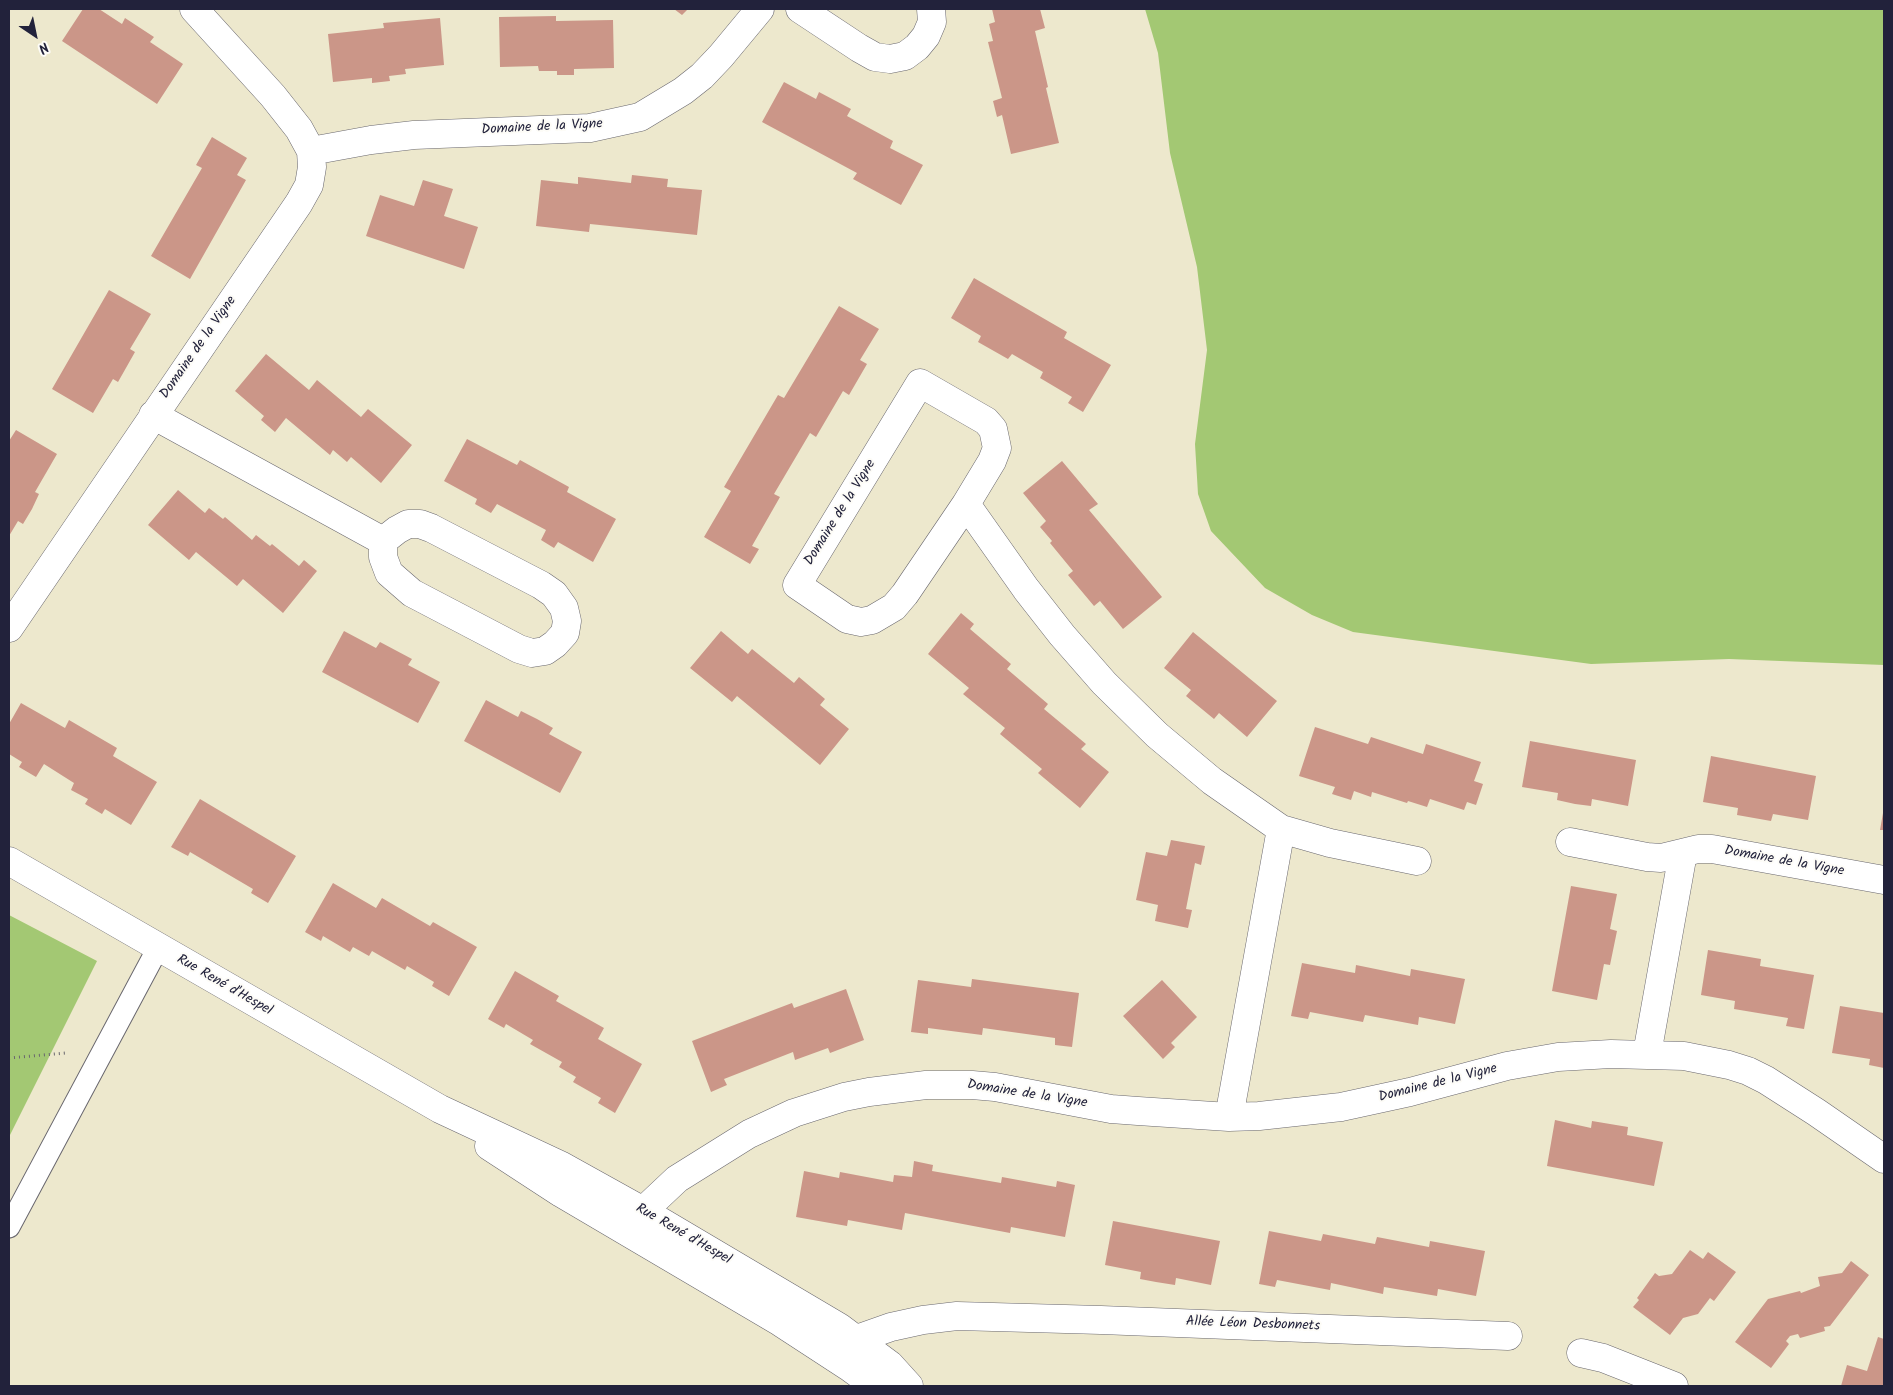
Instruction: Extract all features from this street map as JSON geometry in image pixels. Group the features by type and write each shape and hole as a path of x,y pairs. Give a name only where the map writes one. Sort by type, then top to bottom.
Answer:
{"street":[{"path":"194,9 286,111 311,151"},
{"name":"Domaine de la Vigne","path":"9,628 299,203 309,185 312,167 311,151 371,140 414,135 590,128 640,117 683,91 702,76 760,9"},
{"path":"800,9 858,48 875,57 890,59 905,56 926,36 932,22 931,9"},
{"name":"Domaine de la Vigne","path":"920,383 986,421 993,429 997,448 966,504 905,594 894,607 872,620 861,622 847,619 796,585 920,383"},
{"name":"Domaine de la Vigne","path":"153,415 383,541"},
{"path":"966,504 1035,601 1104,683 1157,735 1183,757 1235,797 1281,828 1330,843 1417,861"},
{"path":"408,524 420,524 431,528 542,585 554,594 564,608 567,621 565,633 545,651 532,653 519,649 412,593 400,584 389,573 382,557 383,541 408,524"},
{"path":"1229,1117 1281,828"},
{"name":"Domaine de la Vigne","path":"1570,842 1661,858 1698,849 1712,849 1884,880"},
{"path":"1646,1054 1683,852"},
{"name":"Rue René d'Hespel","path":"9,862 440,1109 509,1160 825,1318 857,1339 890,1365 909,1386"},
{"name":"Domaine de la Vigne","path":"637,1223 677,1179 749,1134 819,1104 869,1092 926,1085 995,1087 1111,1109 1229,1117 1281,1115 1341,1107 1410,1092 1537,1060 1580,1055 1646,1054 1699,1059 1748,1071 1790,1094 1884,1159"},
{"name":"Rue René d'Hespel","path":"637,1223 763,1312 835,1357 875,1386"},
{"name":"Allée Léon Desbonnets","path":"835,1357 848,1344 857,1339 890,1327 923,1320 957,1316 1508,1336"},
{"path":"1581,1353 1603,1358 1674,1386"}],"lane":[{"path":"9,1228 158,948"}],"path":[{"path":"9,1058 102,1052"}],"green space":[{"path":"1145,9 1884,9 1884,665 1729,659 1591,664 1353,632 1312,615 1265,588 1211,531 1198,494 1195,444 1207,350 1197,267 1170,153 1158,53"},
{"path":"9,915 97,961 9,1137"}],"building":[{"path":"83,9 99,9 122,24 125,18 154,37 150,42 183,64 157,104 62,41"},
{"path":"674,9 688,9 682,15"},
{"path":"992,9 1040,9 1045,28 1035,31 1059,143 1011,154 1002,115 997,117 993,101 1002,98 988,42 993,41 989,24 995,22"},
{"path":"556,16 556,21 613,20 614,68 574,69 574,75 557,75 557,71 539,71 538,66 500,67 499,17"},
{"path":"440,18 444,65 405,69 406,74 389,76 390,81 372,83 372,78 333,82 328,34 384,28 383,23"},
{"path":"784,82 816,99 819,92 851,109 847,116 893,141 890,148 923,165 901,205 853,179 857,173 762,122"},
{"path":"212,137 247,158 237,175 246,180 190,279 151,256 202,168 196,165"},
{"path":"632,175 668,179 667,187 702,190 697,235 590,224 589,232 536,226 541,180 578,184 578,177 631,183"},
{"path":"423,180 453,189 444,216 478,227 464,269 366,236 380,195 414,206"},
{"path":"974,278 1067,332 1064,338 1111,365 1083,412 1068,403 1072,397 1040,378 1043,372 1012,354 1008,359 978,342 981,336 951,318"},
{"path":"109,290 151,314 130,349 135,352 118,382 113,379 93,413 52,389"},
{"path":"839,306 879,329 860,360 867,364 849,395 843,391 816,437 810,433 774,494 780,497 752,546 759,549 750,564 704,537 731,491 724,487 778,395 784,398"},
{"path":"266,354 309,390 317,380 361,417 368,409 412,445 381,483 351,457 347,462 333,450 330,455 286,418 275,432 261,420 264,416 235,391"},
{"path":"16,430 57,454 35,492 39,494 32,509 23,524 18,521 9,536 9,441"},
{"path":"467,439 517,465 520,460 569,487 567,492 616,519 593,562 558,542 554,548 541,540 546,530 497,504 491,513 475,504 477,499 444,481"},
{"path":"1062,461 1098,504 1089,510 1162,597 1123,629 1100,601 1094,606 1068,575 1073,571 1050,543 1052,541 1040,527 1046,521 1023,493"},
{"path":"178,490 205,513 209,508 223,519 225,517 252,540 256,535 270,546 272,544 299,566 304,560 317,571 283,613 243,579 237,586 196,552 189,560 148,525"},
{"path":"961,613 974,624 970,629 1011,664 1007,669 1048,704 1044,709 1086,744 1081,749 1109,772 1080,808 1038,773 1042,769 1000,734 1005,728 963,694 969,688 928,654"},
{"path":"344,631 376,648 380,642 412,659 408,665 440,682 418,723 322,672"},
{"path":"721,631 748,654 752,649 794,683 799,677 825,699 820,705 849,729 820,765 737,696 732,702 690,668"},
{"path":"1193,632 1277,701 1247,737 1219,713 1214,719 1186,696 1191,690 1164,668"},
{"path":"486,700 518,717 521,711 537,719 553,728 549,734 582,752 560,793 464,741"},
{"path":"21,703 65,728 69,720 117,748 113,756 157,782 131,825 105,809 102,814 85,804 88,799 71,790 74,783 44,764 36,777 19,767 22,762 9,754 9,724"},
{"path":"1315,727 1368,744 1371,737 1423,754 1426,744 1481,762 1474,781 1483,784 1476,805 1467,802 1464,810 1430,799 1427,807 1372,792 1371,797 1354,791 1351,800 1332,794 1335,787 1299,776"},
{"path":"1530,741 1636,760 1628,806 1592,799 1591,806 1575,804 1557,800 1558,793 1522,787"},
{"path":"1711,756 1816,776 1808,820 1773,814 1771,821 1737,815 1738,808 1703,802"},
{"path":"200,799 296,856 268,903 251,893 253,889 190,852 188,856 171,847"},
{"path":"1883,813 1884,830 1880,830"},
{"path":"1171,840 1205,846 1201,865 1195,863 1186,909 1192,910 1188,928 1155,921 1158,905 1136,900 1146,852 1167,856"},
{"path":"333,883 376,908 382,898 430,926 433,922 477,947 449,996 432,986 434,982 407,966 405,970 372,951 369,956 353,947 350,952 323,936 321,941 305,932"},
{"path":"1571,886 1617,894 1610,929 1617,931 1610,965 1604,964 1597,1000 1552,991"},
{"path":"1708,950 1761,959 1760,966 1814,975 1804,1029 1786,1026 1788,1018 1734,1009 1735,1001 1701,995"},
{"path":"1302,963 1355,973 1356,965 1410,976 1411,969 1465,979 1455,1024 1419,1017 1418,1025 1365,1015 1363,1022 1310,1012 1308,1019 1291,1016"},
{"path":"515,971 559,996 556,1001 604,1028 598,1039 642,1064 615,1113 598,1103 601,1098 573,1082 576,1077 559,1067 562,1062 530,1044 533,1040 506,1024 504,1028 488,1019"},
{"path":"972,979 1079,993 1072,1047 1055,1045 1055,1038 983,1028 982,1035 928,1028 928,1034 911,1032 918,980 971,987"},
{"path":"1162,980 1197,1017 1171,1043 1175,1047 1163,1059 1123,1016"},
{"path":"846,989 864,1040 830,1053 828,1048 795,1060 793,1052 724,1079 727,1085 711,1092 692,1041 792,1003 794,1008"},
{"path":"1840,1006 1884,1013 1884,1068 1869,1065 1870,1059 1832,1053"},
{"path":"1555,1120 1591,1128 1592,1121 1628,1127 1627,1135 1663,1142 1654,1186 1547,1166"},
{"path":"914,1161 933,1165 932,1171 1001,1183 1002,1177 1056,1187 1057,1181 1075,1185 1065,1237 1011,1227 1010,1233 905,1213 902,1230 848,1220 847,1226 796,1217 804,1171 839,1178 840,1172 893,1182 894,1175 912,1177"},
{"path":"1113,1221 1220,1241 1211,1285 1176,1278 1175,1285 1140,1279 1141,1272 1105,1265"},
{"path":"1269,1231 1321,1241 1323,1234 1375,1244 1377,1237 1429,1247 1430,1241 1485,1251 1476,1296 1438,1289 1437,1296 1384,1287 1383,1294 1331,1283 1330,1290 1277,1280 1275,1287 1259,1284"},
{"path":"1690,1250 1703,1259 1708,1252 1736,1272 1714,1301 1710,1298 1698,1314 1683,1318 1670,1335 1633,1307 1639,1300 1637,1298 1655,1273 1659,1276 1672,1274"},
{"path":"1851,1261 1869,1275 1830,1326 1824,1327 1825,1331 1800,1338 1798,1334 1790,1336 1786,1341 1789,1344 1771,1368 1735,1342 1768,1299 1800,1291 1801,1293 1820,1286 1818,1277 1842,1273"},
{"path":"1878,1337 1884,1339 1884,1386 1841,1386 1847,1365 1867,1371"}]}
